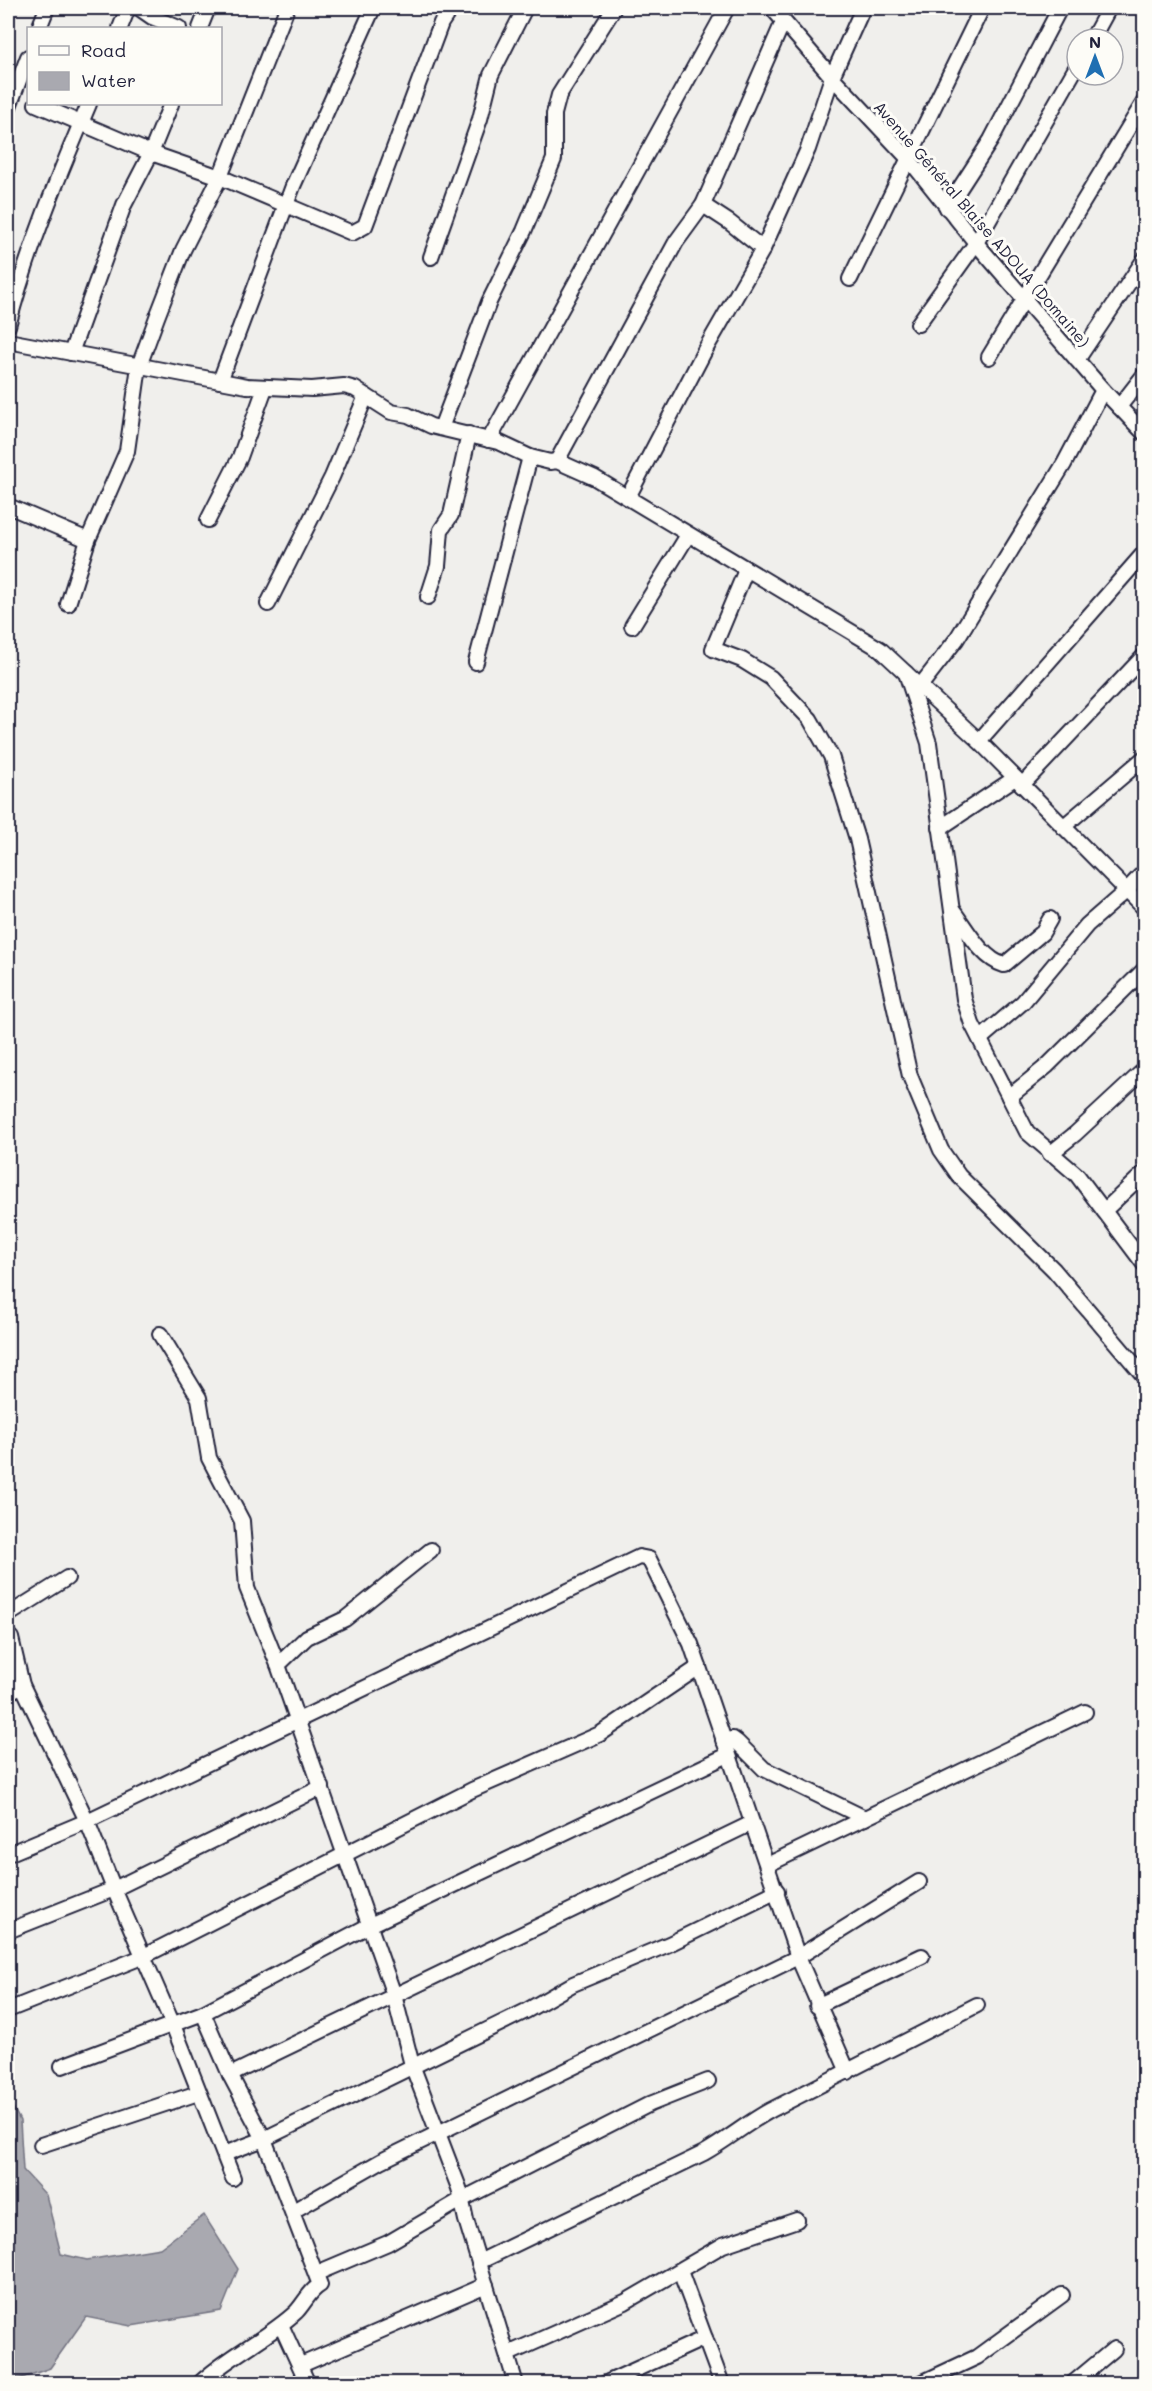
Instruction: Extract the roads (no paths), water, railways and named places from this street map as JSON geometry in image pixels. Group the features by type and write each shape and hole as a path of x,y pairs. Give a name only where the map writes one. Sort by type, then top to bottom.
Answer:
{"street":[{"path":"39,27 47,8"},
{"path":"120,27 128,8"},
{"path":"140,8 152,17 177,27"},
{"path":"200,27 208,8"},
{"path":"68,604 88,540 128,451 139,366 183,250 220,177 287,8"},
{"path":"220,381 286,204 373,8"},
{"path":"38,105 151,153 220,177 352,232 365,226 441,22 451,8"},
{"path":"431,257 480,119 491,75 525,8"},
{"path":"441,428 489,302 524,231 554,159 554,114 559,95 614,8"},
{"path":"489,440 727,8"},
{"name":"Avenue Général Blaise ADOUA (Domaine)","path":"774,8 783,22 832,77 908,158 976,243 1026,298 1103,390 1144,433"},
{"path":"628,497 705,350 763,249 808,149 832,77 863,8"},
{"path":"850,279 982,8"},
{"path":"947,208 991,140 1060,8"},
{"path":"1099,27 1109,8"},
{"path":"557,460 676,242 703,206 783,22"},
{"path":"8,109 27,59"},
{"path":"918,324 976,243 1065,87"},
{"path":"13,94 27,100"},
{"path":"989,357 1144,102"},
{"path":"8,326 22,271 57,178 89,105"},
{"path":"71,353 124,205 151,153 171,105"},
{"path":"703,206 729,222 763,249"},
{"path":"1077,360 1144,260"},
{"path":"8,341 265,388 312,389 344,386 366,396 391,412 489,440 530,457 550,462 557,460 628,497 746,570 851,629 921,685 1144,908"},
{"path":"1119,407 1144,375"},
{"path":"208,520 240,457 265,388"},
{"path":"921,685 956,640 970,612 1064,464 1103,390"},
{"path":"268,604 332,477 366,396"},
{"path":"428,597 438,566 441,530 451,514 469,434"},
{"path":"476,662 530,457"},
{"path":"8,506 88,540"},
{"path":"632,627 688,535"},
{"path":"979,741 1144,553"},
{"path":"746,570 713,649 742,660 771,678 810,719 831,756 857,839 910,1076 941,1150 959,1176 1054,1270 1144,1376"},
{"path":"940,828 1018,781 1144,656"},
{"path":"906,671 924,720 929,743 964,999 980,1039 1027,1132 1077,1175 1144,1264"},
{"path":"1063,827 1144,758"},
{"path":"980,1039 1023,1002 1087,925 1144,872"},
{"path":"952,909 978,944 993,959 1004,965 1042,933 1050,919"},
{"path":"1008,1097 1047,1066 1144,970"},
{"path":"1050,1154 1144,1070"},
{"path":"1104,1210 1144,1173"},
{"path":"160,1334 199,1398 209,1458 242,1521 247,1587 298,1720 343,1856 394,1995 412,2065 461,2200 516,2384"},
{"path":"278,1665 307,1637 345,1619 431,1550"},
{"path":"8,1854 87,1821 639,1557 649,1559 669,1596 699,1667 798,1957 817,2006 848,2072"},
{"path":"8,1615 67,1578"},
{"path":"8,1635 11,1638 21,1685 87,1821 142,1957 173,2025 233,2178"},
{"path":"8,2010 142,1957 472,1790 600,1734 626,1719 699,1667"},
{"path":"8,1693 21,1685"},
{"path":"767,1865 1085,1712"},
{"path":"723,1740 733,1739 764,1769 865,1818"},
{"path":"62,2066 203,2013 368,1926 728,1755"},
{"path":"8,1931 114,1889 322,1787"},
{"path":"230,2075 752,1823"},
{"path":"293,2211 438,2133 798,1957 919,1882"},
{"path":"224,2154 264,2139 526,2011 573,1984 669,1944 777,1891"},
{"path":"817,2006 921,1956"},
{"path":"479,2262 603,2204 704,2153 730,2139 752,2120 977,2005"},
{"path":"199,2384 217,2366 244,2352 255,2341 281,2325 295,2313 314,2288 320,2285 264,2139 230,2075 203,2013"},
{"path":"317,2273 388,2243 461,2200 650,2104 708,2080"},
{"path":"41,2145 198,2093"},
{"path":"508,2354 625,2302 723,2245 797,2220"},
{"path":"680,2271 722,2384"},
{"path":"301,2365 486,2285"},
{"path":"919,2384 977,2357 1062,2295"},
{"path":"281,2325 308,2384"},
{"path":"604,2384 705,2338"},
{"path":"1072,2384 1114,2349"}],"water":[{"path":"8,2097 20,2121 23,2170 46,2195 61,2254 87,2260 160,2248 204,2215 238,2269 221,2311 131,2326 86,2317 50,2368 8,2383"}],"waterway":[{"path":"8,1475 10,1489 8,1503"}]}
